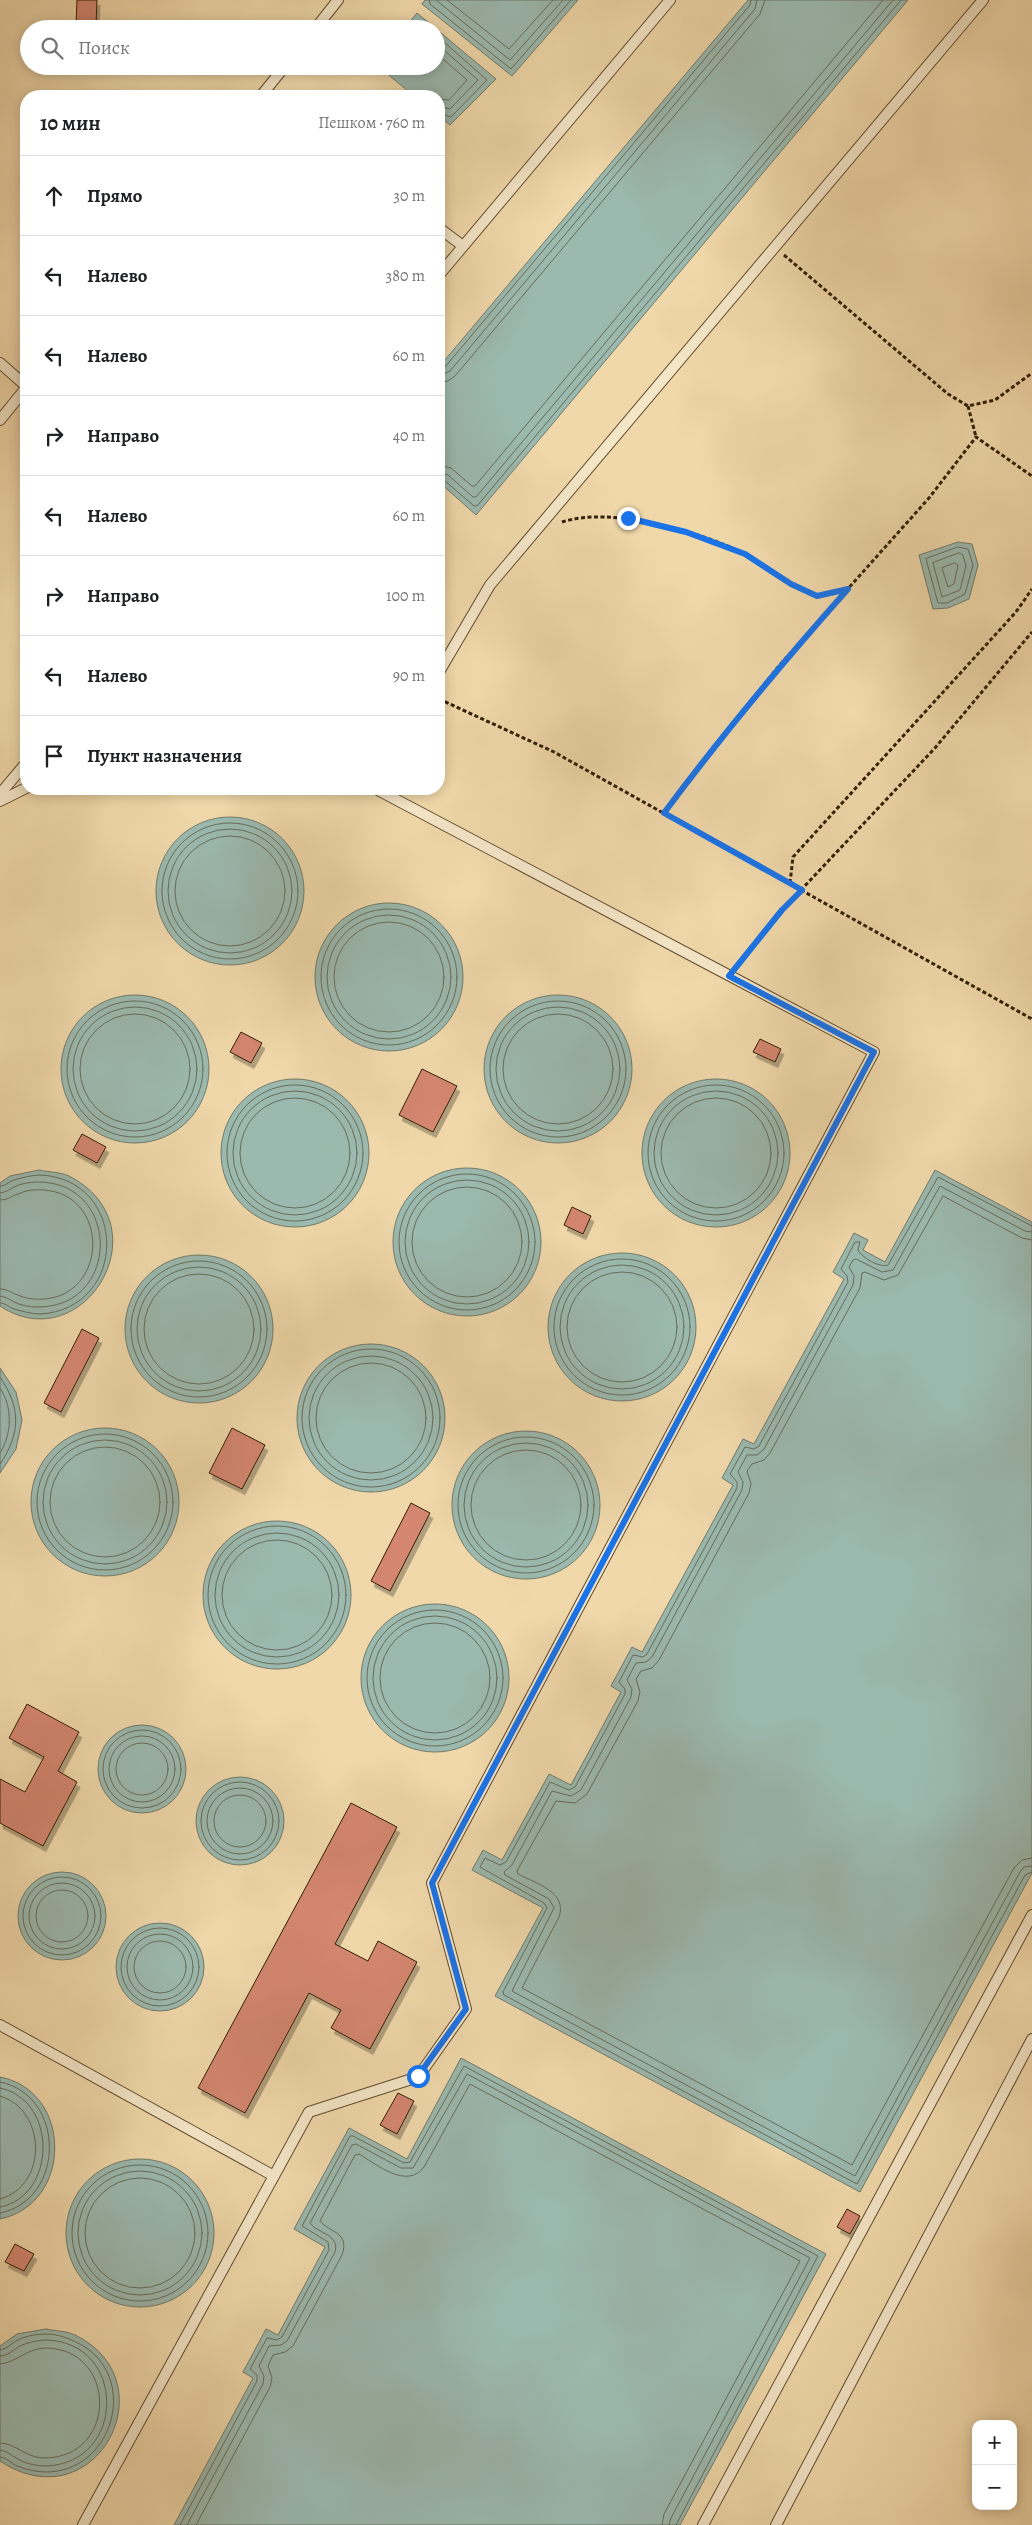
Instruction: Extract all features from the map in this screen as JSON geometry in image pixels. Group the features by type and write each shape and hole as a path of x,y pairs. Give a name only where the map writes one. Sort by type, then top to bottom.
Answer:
{"lane":[{"path":"322,20 338,0"},
{"path":"445,268 670,0"},
{"path":"445,662 490,585 982,0"},
{"path":"268,90 279,75"},
{"path":"445,232 463,246"},
{"path":"0,363 20,381"},
{"path":"0,420 20,395"},
{"path":"0,794 20,770"},
{"path":"0,800 20,791"},
{"path":"83,2525 309,2112 418,2076 466,2009 432,1883 874,1052 387,795"},
{"path":"703,2525 1032,1915"},
{"path":"0,2025 274,2176"},
{"path":"776,2525 1032,2039"}],"path":[{"path":"774,247 948,394 968,406 996,400 1032,373"},
{"path":"968,406 976,437 1032,476"},
{"path":"664,813 778,667 929,498 976,437"},
{"path":"537,529 574,518 628,518 686,532 745,554 791,584 817,596 848,589"},
{"path":"790,883 793,857 1016,612 1032,589"},
{"path":"729,976 782,910 935,748 1032,632"},
{"path":"445,702 554,752 1032,1019"}],"water":[{"path":"425,0 578,0 512,76 445,22 445,20 442,20 422,4"},
{"path":"748,0 908,0 476,515 445,487 445,360"},
{"path":"417,13 425,20 411,20"},
{"path":"445,36 496,79 450,125 445,121 445,90 407,90 389,75 445,75"},
{"path":"958,542 972,544 978,565 969,599 948,608 933,609 919,555"},
{"path":"230,817 258,823 282,839 298,863 304,891 298,919 282,943 258,959 230,965 202,959 178,943 162,919 156,891 162,863 178,839 202,823"},
{"path":"389,903 417,909 441,925 457,949 463,977 457,1005 441,1029 417,1045 389,1051 361,1045 337,1029 321,1005 315,977 321,949 337,925 361,909"},
{"path":"135,995 163,1001 187,1017 203,1041 209,1069 203,1097 187,1121 163,1137 135,1143 107,1137 83,1121 67,1097 61,1069 67,1041 83,1017 107,1001"},
{"path":"558,995 586,1001 610,1017 626,1041 632,1069 626,1097 610,1121 586,1137 558,1143 530,1137 506,1121 490,1097 484,1069 490,1041 506,1017 530,1001"},
{"path":"295,1079 323,1085 347,1101 363,1125 369,1153 363,1181 347,1205 323,1221 295,1227 267,1221 243,1205 227,1181 221,1153 227,1125 243,1101 267,1085"},
{"path":"716,1079 744,1085 768,1101 784,1125 790,1153 784,1181 768,1205 744,1221 716,1227 688,1221 664,1205 648,1181 642,1153 648,1125 664,1101 688,1085"},
{"path":"467,1168 495,1174 519,1190 535,1214 541,1242 535,1270 519,1294 495,1310 467,1316 439,1310 415,1294 399,1270 393,1242 399,1214 415,1190 439,1174"},
{"path":"39,1170 69,1176 97,1198 111,1225 112,1254 102,1280 84,1302 59,1316 31,1318 0,1306 0,1183 10,1176"},
{"path":"935,1170 1032,1222 1032,1873 860,2192 495,1996 543,1908 472,1870 483,1850 502,1860 549,1774 571,1785 621,1692 611,1686 632,1647 642,1652 733,1485 722,1478 743,1439 754,1444 844,1279 833,1272 854,1233 868,1240 863,1250 885,1262"},
{"path":"622,1253 650,1259 674,1275 690,1299 696,1327 690,1355 674,1379 650,1395 622,1401 594,1395 570,1379 554,1355 548,1327 554,1299 570,1275 594,1259"},
{"path":"199,1255 227,1261 251,1277 267,1301 273,1329 267,1357 251,1381 227,1397 199,1403 171,1397 147,1381 131,1357 125,1329 131,1301 147,1277 171,1261"},
{"path":"371,1344 399,1350 423,1366 439,1390 445,1418 439,1446 423,1470 399,1486 371,1492 343,1486 319,1470 303,1446 297,1418 303,1390 319,1366 343,1350"},
{"path":"0,1368 16,1392 22,1420 16,1449 0,1473"},
{"path":"105,1428 133,1434 157,1450 173,1474 179,1502 173,1530 157,1554 133,1570 105,1576 77,1570 53,1554 37,1530 31,1502 37,1474 53,1450 77,1434"},
{"path":"526,1431 554,1437 578,1453 594,1477 600,1505 594,1533 578,1557 554,1573 526,1579 498,1573 474,1557 458,1533 452,1505 458,1477 474,1453 498,1437"},
{"path":"277,1521 305,1527 329,1543 345,1567 351,1595 345,1623 329,1647 305,1663 277,1669 249,1663 225,1647 209,1623 203,1595 209,1567 225,1543 249,1527"},
{"path":"435,1604 463,1610 487,1626 503,1650 509,1678 503,1706 487,1730 463,1746 435,1752 407,1746 383,1730 367,1706 361,1678 367,1650 383,1626 407,1610"},
{"path":"133,1725 151,1725 167,1732 179,1744 186,1760 186,1778 179,1794 167,1806 151,1813 133,1813 117,1806 105,1794 98,1778 98,1760 105,1744 117,1732"},
{"path":"231,1777 249,1777 265,1784 277,1796 284,1812 284,1830 277,1846 265,1858 249,1865 231,1865 215,1858 203,1846 196,1830 196,1812 203,1796 215,1784"},
{"path":"53,1872 71,1872 87,1879 99,1891 106,1907 106,1925 99,1941 87,1953 71,1960 53,1960 37,1953 25,1941 18,1925 18,1907 25,1891 37,1879"},
{"path":"151,1923 169,1923 185,1930 197,1942 204,1958 204,1976 197,1992 185,2004 169,2011 151,2011 135,2004 123,1992 116,1976 116,1958 123,1942 135,1930"},
{"path":"461,2058 826,2254 680,2525 174,2525 253,2378 243,2372 266,2329 278,2335 325,2247 294,2229 349,2128 407,2159"},
{"path":"0,2077 24,2087 41,2103 51,2124 55,2148 51,2171 41,2192 24,2209 0,2219"},
{"path":"140,2159 168,2165 192,2181 208,2205 214,2233 208,2261 192,2285 168,2301 140,2307 112,2301 88,2285 72,2261 66,2233 72,2205 88,2181 112,2165"},
{"path":"46,2329 75,2335 103,2356 117,2383 119,2412 109,2439 91,2461 65,2474 34,2476 0,2461 0,2346 17,2334"}],"building":[{"path":"77,0 97,0 96,20 76,20"},
{"path":"241,1032 262,1043 251,1063 230,1052"},
{"path":"760,1039 781,1049 775,1062 753,1052"},
{"path":"422,1069 457,1086 433,1132 399,1115"},
{"path":"82,1134 106,1147 97,1163 73,1150"},
{"path":"572,1207 591,1216 583,1234 564,1225"},
{"path":"82,1329 99,1338 61,1412 44,1403"},
{"path":"232,1428 265,1445 242,1489 209,1473"},
{"path":"411,1503 430,1513 390,1591 371,1581"},
{"path":"27,1704 79,1732 58,1771 77,1782 43,1846 0,1823 0,1779 25,1792 44,1757 9,1738"},
{"path":"351,1803 397,1827 335,1944 368,1961 378,1941 417,1962 370,2049 331,2028 341,2010 309,1993 245,2113 198,2088"},
{"path":"398,2093 414,2101 397,2134 380,2125"},
{"path":"847,2209 860,2216 850,2234 837,2227"},
{"path":"15,2244 34,2254 24,2271 5,2262"}],"route":[{"path":"418,2076 466,2009 432,1883 874,1052 729,976 782,910 802,890 664,813 778,667 848,589 817,596 791,584 745,554 686,532 628,518"}]}
